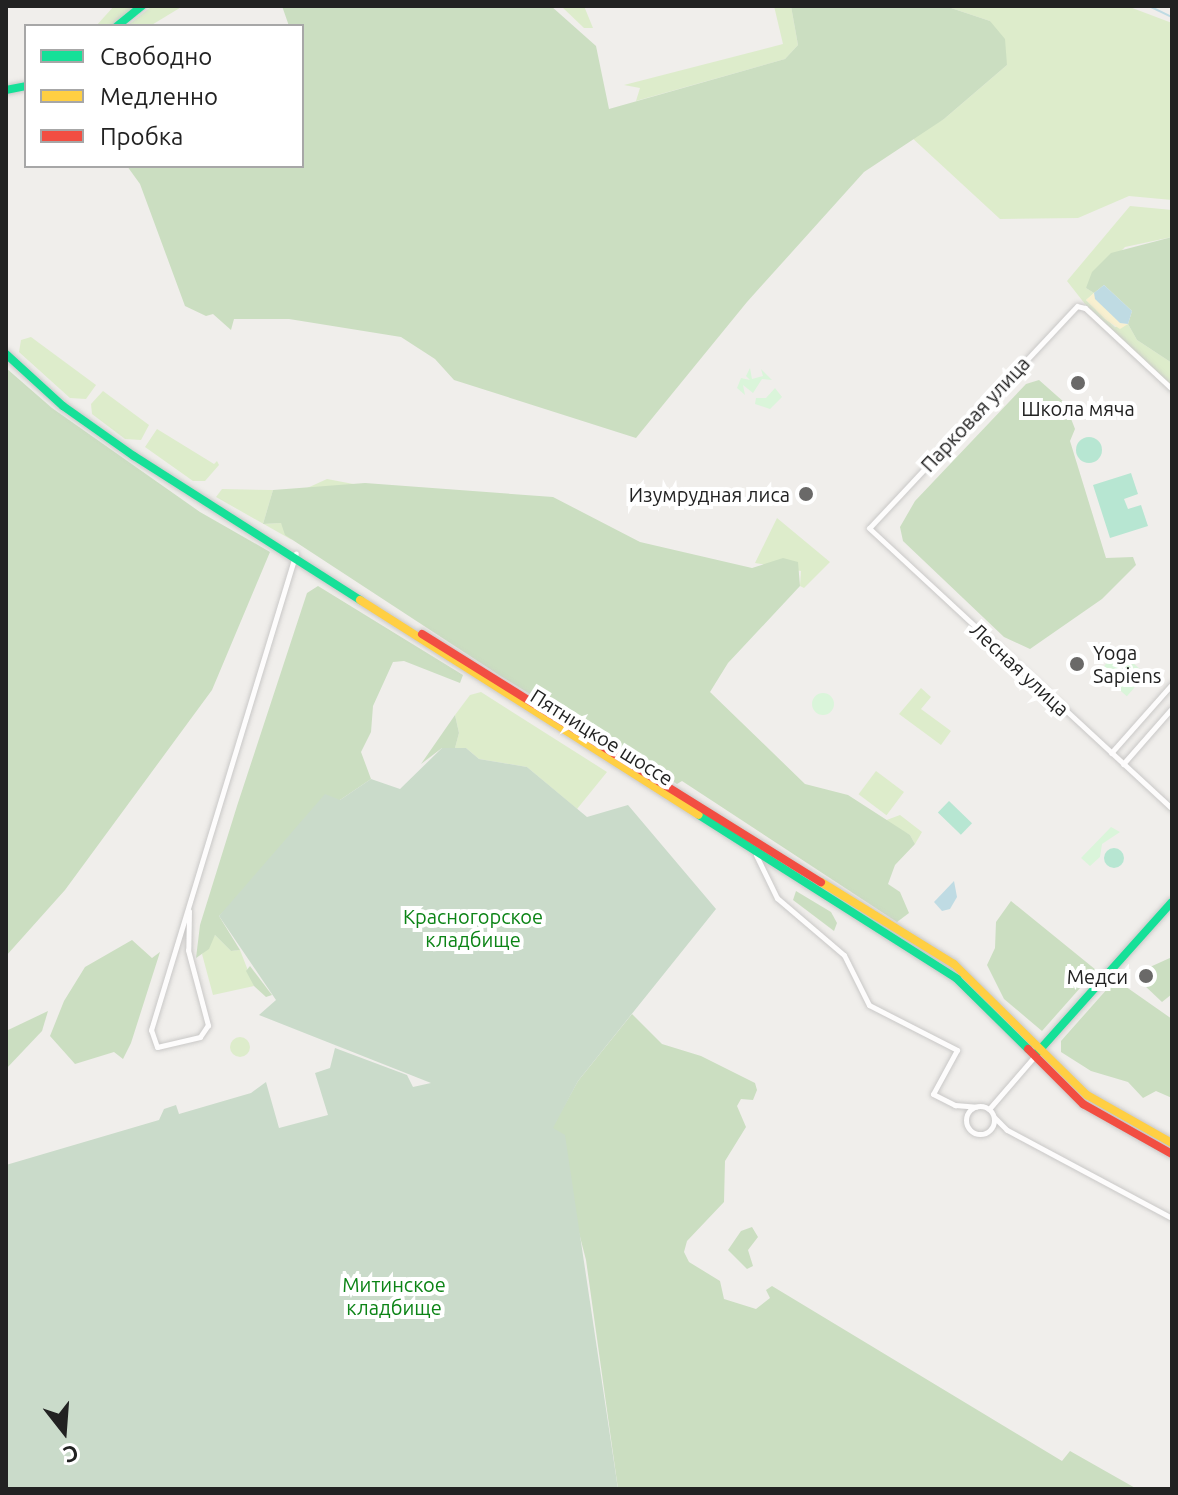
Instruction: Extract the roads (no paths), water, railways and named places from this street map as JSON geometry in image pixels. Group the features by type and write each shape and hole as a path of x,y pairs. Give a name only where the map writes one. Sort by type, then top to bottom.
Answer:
{"main road":[{"path":"120,24 142,6"},
{"name":"Пятницкое шоссе","path":"6,346 90,419 295,556 954,964 1087,1095 1172,1143"},
{"name":"Пятницкое шоссе","path":"6,354 96,430 957,979 1033,1058 1100,1116 1172,1154"},
{"path":"1033,1058 1172,902"}],"street":[{"name":"Парковая улица","path":"869,528 1073,309 1085,308 1172,389"},
{"name":"Лесная улица","path":"869,528 1172,809"},
{"path":"189,911 189,960 208,1025 200,1037 157,1047 151,1030 295,556"},
{"path":"1111,753 1172,684"},
{"path":"1123,764 1172,708"},
{"path":"740,842 761,860 777,898 836,946 853,969 869,1005 957,1050 933,1094 955,1105 989,1109 1007,1130 1172,1218"},
{"path":"174,959 180,954 189,960"},
{"path":"989,1109 1033,1058"},
{"path":"955,1105 967,1125 977,1134 1007,1130"},
{"path":"967,1125 967,1116 976,1107"},
{"path":"988,1133 994,1117"}],"water":[{"path":"1104,285 1132,311 1128,324 1120,323 1095,299 1094,293"},
{"path":"954,881 957,897 950,909 942,911 934,902"}],"waterway":[{"path":"1149,6 1172,17"}],"place":[{"name":"Школа мяча","path":"1078,383"},
{"name":"Изумрудная лиса","path":"806,494"},
{"name":"Yoga Sapiens","path":"1077,664"},
{"name":"Медси","path":"1146,976"}],"park label":[{"name":"Красногорское кладбище","path":"473,928"},
{"name":"Митинское кладбище","path":"394,1296"}]}
